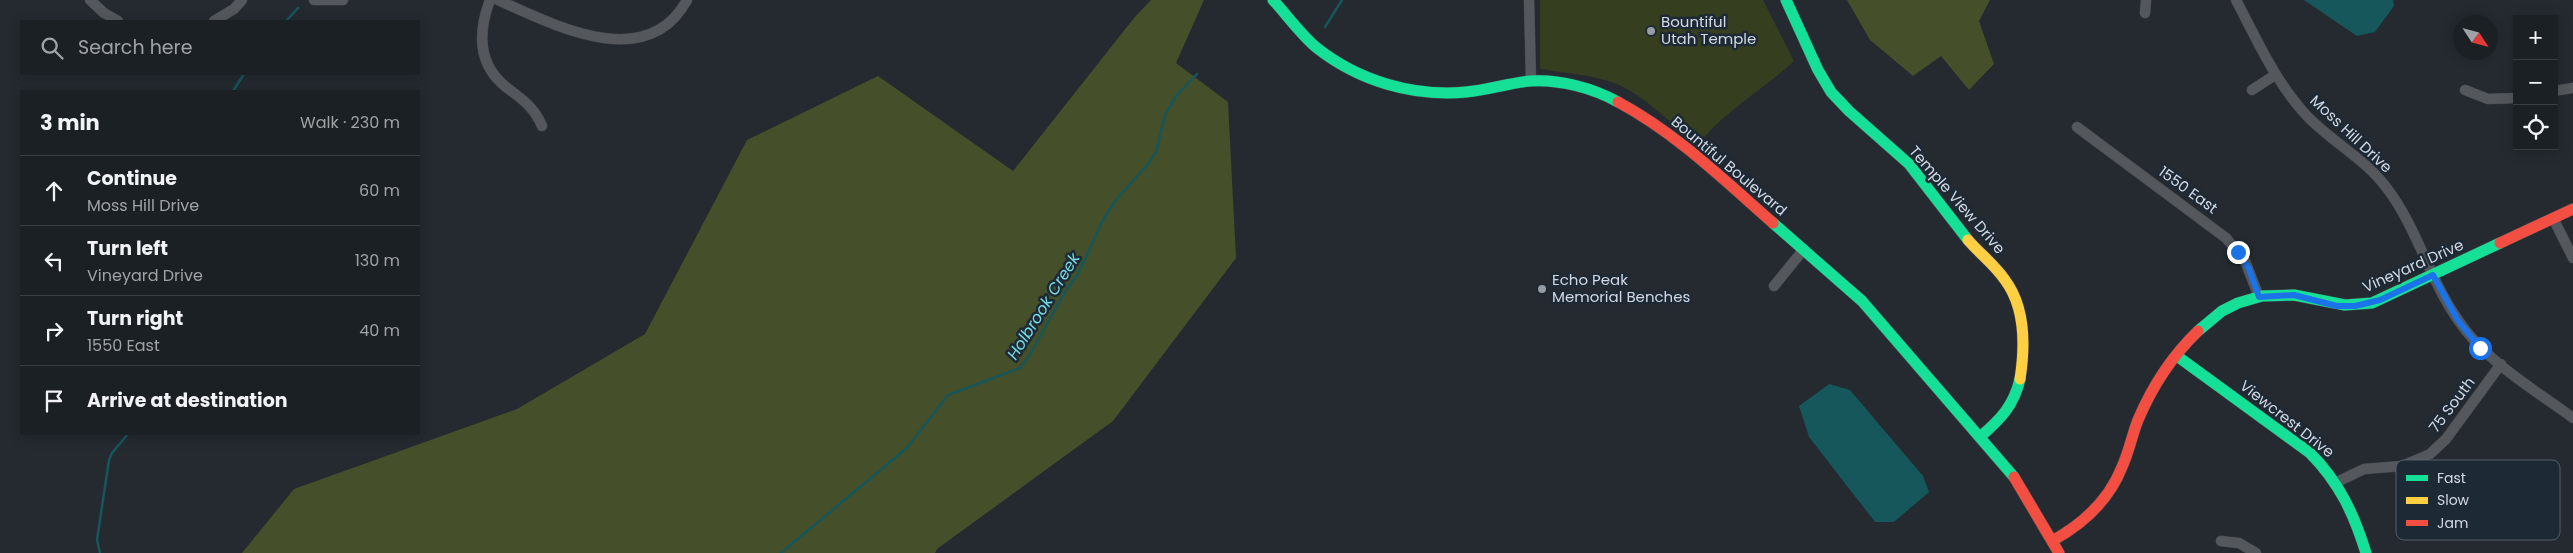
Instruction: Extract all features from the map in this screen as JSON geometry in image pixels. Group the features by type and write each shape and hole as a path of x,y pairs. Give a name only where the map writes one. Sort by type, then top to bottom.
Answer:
{"street":[{"path":"90,0 117,20"},
{"path":"216,20 234,9 242,0"},
{"path":"314,0 343,0"},
{"path":"490,0 482,28 484,57 500,81 532,108 542,126"},
{"path":"498,0 586,34 615,40 637,38 656,30 672,19 687,0"},
{"name":"Bountiful Boulevard","path":"1272,0 1316,47 1348,68 1382,84 1417,93 1450,94 1530,81 1584,88 1632,108 1706,165 1862,301 1981,436 2024,489 2059,553"},
{"path":"1529,0 1530,81"},
{"name":"Temple View Drive","path":"1786,0 1814,62 1831,91 1846,108 1912,168 1968,240 2005,279 2015,295 2021,311 2024,338 2016,394 2006,414 1981,436"},
{"path":"2145,13 2146,0"},
{"name":"Moss Hill Drive","path":"2236,0 2275,75 2296,104 2314,122 2369,167 2388,189 2406,219 2433,275 2464,329 2480,348 2573,418"},
{"path":"2252,90 2275,75"},
{"path":"2558,90 2573,88"},
{"path":"2465,90 2488,99 2513,98"},
{"name":"1550 East","path":"2077,127 2226,238 2245,261 2259,297"},
{"name":"Vineyard Drive","path":"2052,541 2072,530 2088,517 2110,490 2122,469 2144,407 2177,356 2200,328 2217,314 2237,303 2259,297 2294,295 2337,306 2355,306 2380,300 2573,209"},
{"path":"2553,218 2573,258"},
{"path":"1774,286 1804,249"},
{"name":"Viewcrest Drive","path":"2177,356 2310,453 2337,482 2354,513 2366,553"},
{"name":"75 South","path":"2416,460 2430,454 2446,439 2501,364"},
{"name":"75 South","path":"2337,482 2364,469 2396,466"},
{"path":"2221,541 2240,543 2256,553"}],"green space":[{"path":"1151,0 1204,0 1176,63 1228,102 1236,258 1113,421 937,549 935,553 242,553 294,489 517,409 645,334 747,140 878,76 1013,171 1134,18"},
{"path":"1540,0 1763,0 1794,61 1732,111 1698,145 1628,89 1589,76 1540,69"},
{"path":"1847,0 1990,0 1979,21 1994,64 1969,90 1941,56 1913,76 1870,40"}],"water":[{"path":"2304,0 2393,0 2394,6 2375,32 2357,36"},
{"path":"1829,384 1850,390 1923,476 1929,492 1894,522 1875,522 1809,437 1799,406"}],"waterway":[{"name":"Holbrook Creek","path":"1325,27 1342,0"},
{"path":"287,20 298,8"},
{"name":"Holbrook Creek","path":"781,553 907,448 948,395 1020,368 1029,356 1065,292 1078,274 1102,222 1115,201 1149,163 1156,152 1165,115 1176,96 1197,74"},
{"path":"234,90 243,75"},
{"path":"100,553 97,540 109,460 112,453 127,435"}],"traffic: fast":[{"path":"1273,0 1311,43 1333,60 1351,70 1387,84 1426,92 1446,93 1474,91 1530,81 1552,81 1587,89 1618,102"},
{"path":"1786,0 1818,70 1831,92 1849,111 1909,164 1968,240"},
{"path":"1773,223 1862,301 2014,477"},
{"path":"2198,331 2222,311 2238,303 2262,296 2294,295 2345,305 2372,303 2500,243"},
{"path":"2177,356 2310,453 2329,475 2344,499 2351,512 2366,553"},
{"path":"1981,436 2006,411 2020,379"}],"traffic: slow":[{"path":"1968,240 2001,275 2012,291 2017,303 2023,341 2020,379"}],"traffic: jam":[{"path":"1618,102 1639,114 1680,143 1773,223"},
{"path":"2500,243 2573,209"},
{"path":"2052,541 2084,519 2110,490 2117,479 2138,420 2150,396 2172,361 2198,331"},
{"path":"2014,477 2059,553"}],"place":[{"name":"Bountiful Utah Temple","path":"1651,31"},
{"name":"Echo Peak Memorial Benches","path":"1542,289"}],"route":[{"path":"2238,252 2249,269 2259,297 2294,295 2337,306 2364,305 2380,300 2433,275 2457,319 2480,348"}]}
